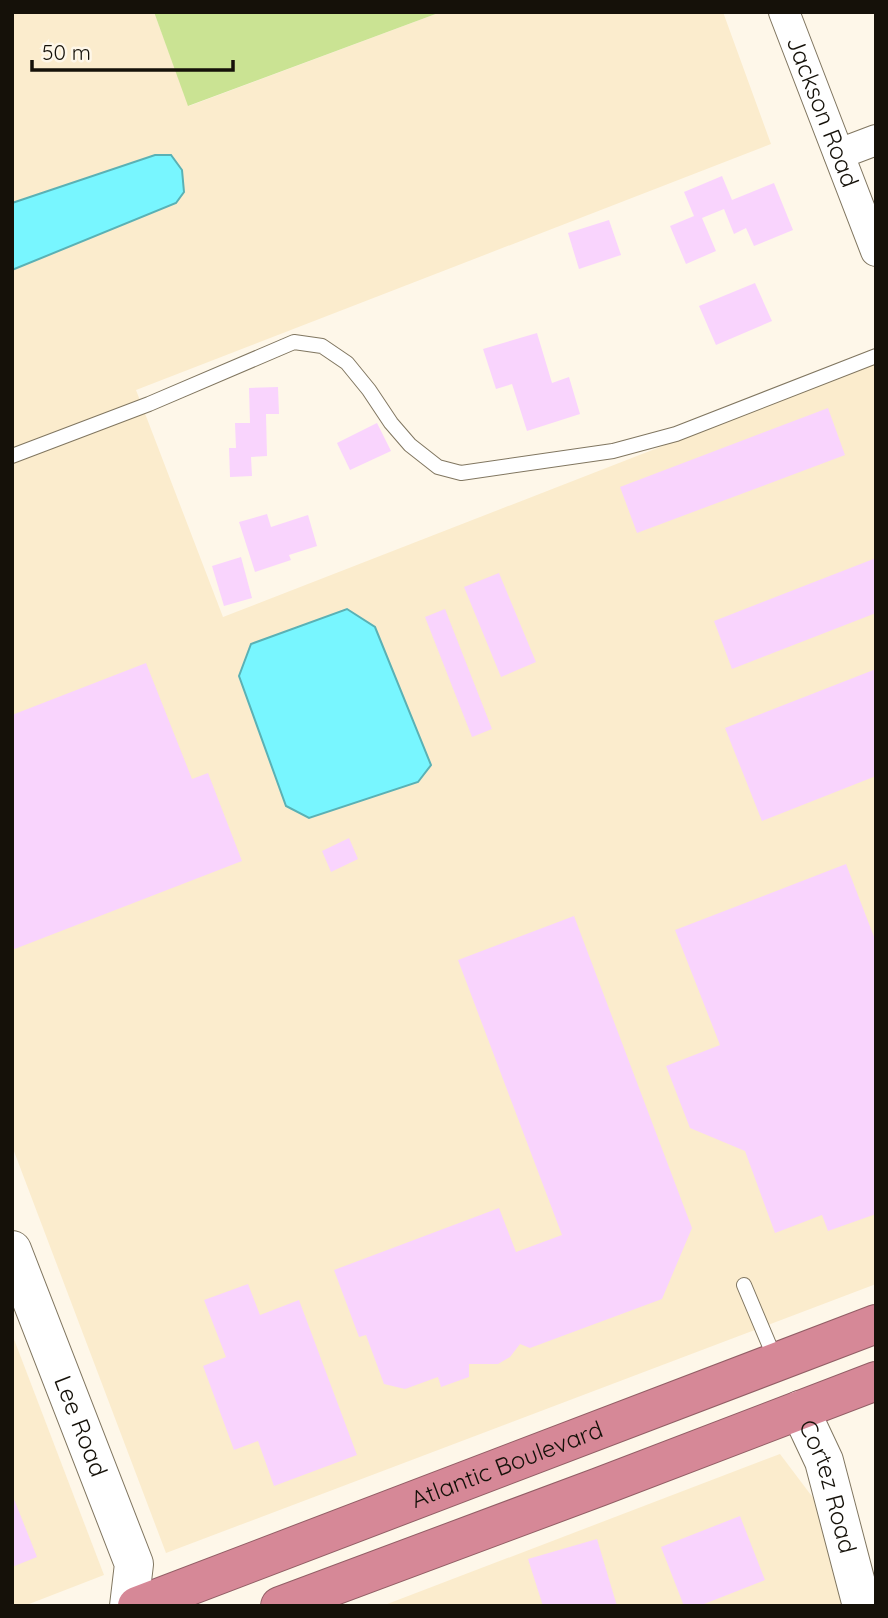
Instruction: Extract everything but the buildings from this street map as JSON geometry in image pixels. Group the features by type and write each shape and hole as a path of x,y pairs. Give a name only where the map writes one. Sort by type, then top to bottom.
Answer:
{"highway":[{"name":"Atlantic Boulevard","path":"137,1606 864,1329"},
{"path":"800,1410 793,1390 800,1381 836,1366 864,1329"},
{"path":"723,1439 733,1408 770,1391 780,1381 777,1362"},
{"path":"280,1606 876,1381"}],"street":[{"name":"Jackson Road","path":"784,12 876,251"},
{"path":"839,153 876,140"},
{"name":"Lee Road","path":"12,1250 134,1564 130,1606"},
{"name":"Cortez Road","path":"800,1410 824,1461 862,1606"}],"lane":[{"path":"12,456 149,404 294,341 322,346 347,363 410,445 438,467 461,473 613,451 677,435 876,356"},
{"path":"744,1285 777,1362"}],"shaded area":[{"path":"12,12 154,12 189,106 441,12 723,12 771,144 136,390 223,617 876,363 876,1284 166,1553 12,1146"},
{"path":"12,1334 104,1575 24,1606 12,1606"},
{"path":"780,1454 814,1499 842,1606 382,1606"}],"green space":[{"path":"154,12 441,12 188,106"}],"water":[{"path":"155,155 171,155 182,170 184,192 176,203 12,270 12,203"},
{"path":"347,609 375,627 431,765 418,782 309,818 286,806 239,676 251,644"}]}
